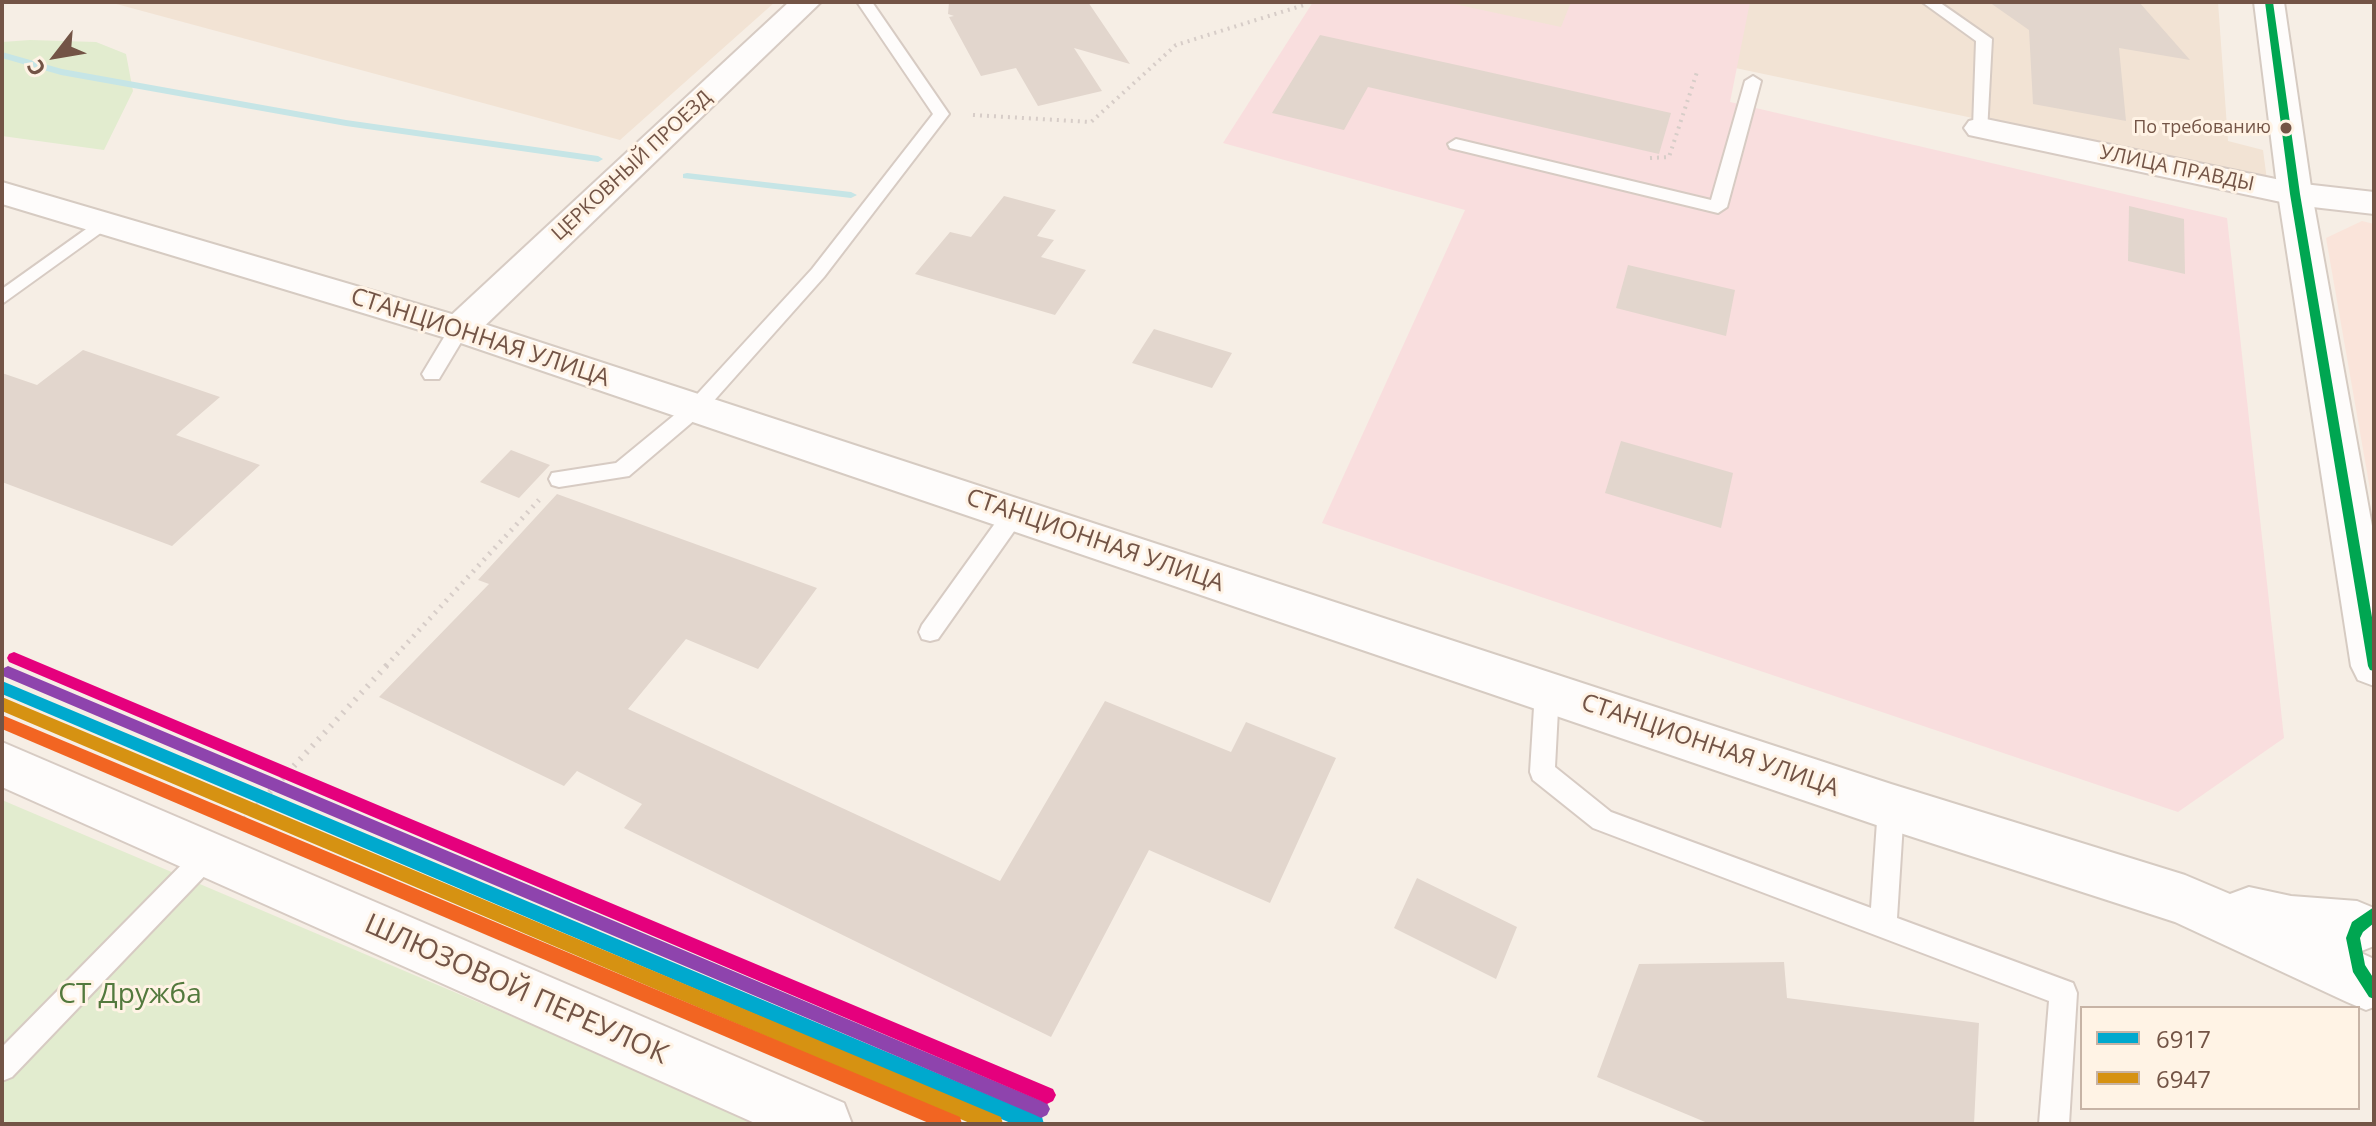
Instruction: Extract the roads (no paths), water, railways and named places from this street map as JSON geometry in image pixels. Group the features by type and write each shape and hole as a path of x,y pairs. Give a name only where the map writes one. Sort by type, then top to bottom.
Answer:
{"main road":[{"name":"ЦЕРКОВНЫЙ ПРОЕЗД","path":"459,329 806,2"},
{"path":"2269,2 2295,194 2368,592 2374,666"},
{"name":"УЛИЦА ПРАВДЫ","path":"1981,128 2295,194 2374,203"},
{"name":"СТАНЦИОННАЯ УЛИЦА","path":"2,193 459,329 1891,807 2185,900 2291,921 2366,920"},
{"name":"ШЛЮЗОВОЙ ПЕРЕУЛОК","path":"2,764 823,1124"},
{"name":"СТАНЦИОННАЯ УЛИЦА","path":"2185,900 2370,988"},
{"path":"2366,920 2353,938 2353,952 2370,988"}],"lane":[{"path":"559,479 622,470 696,408 818,273 941,114 864,2"},
{"path":"1929,2 1984,39 1981,128"},
{"path":"1456,144 1718,207 1753,81"},
{"path":"2,298 103,223"},
{"path":"432,374 459,329"},
{"path":"930,632 1014,514"},
{"path":"1547,691 1542,772 1602,820 2063,993 2054,1124"},
{"path":"1883,925 1891,807"},
{"path":"2,1067 208,855"}],"waterway":[{"path":"2,55 61,72 346,123 598,159"},
{"path":"687,176 851,195"}],"place":[{"name":"По требованию","path":"2286,128"}],"park label":[{"name":"СТ Дружба","path":"130,995"}]}
